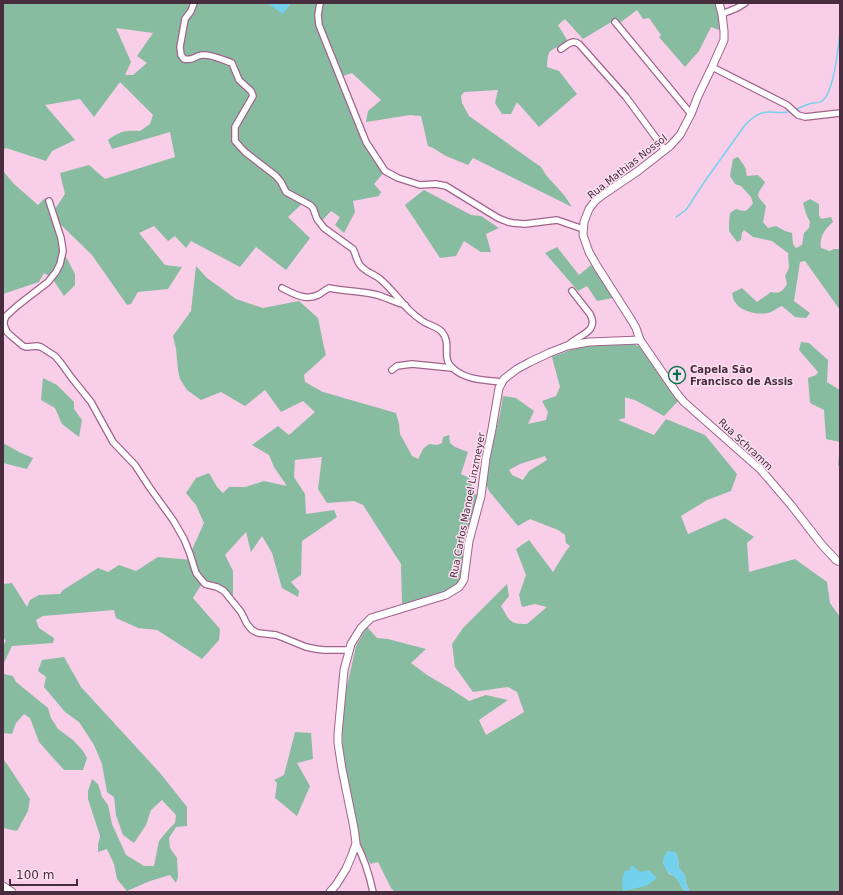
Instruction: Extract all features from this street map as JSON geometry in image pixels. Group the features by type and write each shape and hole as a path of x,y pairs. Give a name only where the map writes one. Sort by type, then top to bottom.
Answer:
{"street":[{"path":"194,3 191,11 184,19 180,47 181,55 184,59 190,60 200,55 208,55 232,63 239,80 251,91 252,96 234,127 236,141 245,152 276,176 286,192 310,204 317,219 324,228 353,249 361,267 378,277 405,306 425,324 442,331 447,342 447,361 452,368 460,374 470,378 501,382 508,375 530,362 549,352 567,346 590,342 640,340"},
{"path":"320,3 318,15 319,25 366,142 385,171 398,178 420,185 436,184 446,186 498,218 508,222 525,224 557,220 583,229"},
{"name":"Rua Mathias Nossol","path":"640,340 632,321 589,252 583,235 583,229 587,214 591,205 595,201 670,146 683,130 724,40 722,14 719,3"},
{"path":"722,14 745,3"},
{"path":"615,22 691,114"},
{"path":"561,49 573,42 579,44 626,97 665,150"},
{"path":"712,67 787,105 798,115 805,117 840,113"},
{"path":"49,201 61,238 62,251 60,264 48,282 16,306 6,316 4,325 7,332 23,346 41,347 55,356 61,363 91,402 113,442 135,465 174,520 184,538 196,573 205,584 218,587 224,591 238,608 252,630 258,633 276,635 292,640 306,647 320,650 349,650"},
{"path":"282,288 300,297 312,297 330,288 342,291 372,293 405,306"},
{"path":"567,346 574,340 586,334 590,329 592,321 590,314 572,292"},
{"name":"Rua Schramm","path":"640,340 684,402 761,470 822,545 836,560 840,562"},
{"path":"392,370 397,366 412,364 452,368"},
{"name":"Rua Carlos Manoel Linzmeyer","path":"330,892 346,869 356,843 338,743 344,685 344,670 351,644 361,628 371,618 446,595 455,590 462,583 481,496 486,458 501,382"},
{"path":"356,843 363,856 373,892"},
{"path":"3,886 12,892"}],"green space":[{"path":"3,3 717,3 722,31 711,27 699,51 685,67 659,37 661,35 649,18 643,19 637,10 617,25 613,21 583,39 565,19 558,25 569,43 562,48 560,46 550,51 547,67 559,71 577,94 539,127 517,102 511,114 502,114 495,103 498,90 464,92 461,96 462,103 469,116 541,167 572,207 473,158 468,165 446,156 428,146 421,116 410,115 366,122 368,111 381,100 352,73 340,77 366,142 385,171 374,184 381,192 379,196 353,201 355,212 344,233 335,225 340,217 331,211 320,223 313,208 304,202 288,217 310,238 286,270 256,247 240,267 191,241 186,248 175,236 168,241 154,226 139,233 165,265 182,267 168,289 138,292 131,304 127,305 92,255 55,219 63,251 75,274 75,285 64,296 52,278 44,273 39,282 3,294 3,171 14,184 38,205 45,198 53,212 65,194 60,173 89,165 105,179 175,157 170,132 112,149 108,140 123,132 140,131 150,124 153,115 120,82 94,117 80,99 45,105 75,140 52,151 46,161 6,148 3,150","holes":["116,28 153,33 137,56 147,63 133,75 125,75 131,62"]},
{"path":"738,157 745,167 747,176 758,175 765,182 758,195 766,206 763,222 768,228 776,226 792,233 793,244 796,248 802,245 804,233 809,228 810,222 803,203 810,199 819,204 819,215 821,219 831,217 833,222 827,227 823,234 821,248 830,251 840,249 840,310 805,261 800,262 794,301 810,313 806,318 795,317 782,306 768,313 759,314 750,312 741,308 734,301 732,293 742,288 757,302 771,292 780,292 787,284 785,276 789,268 788,253 772,241 753,237 744,230 741,240 737,242 729,231 730,213 736,209 742,211 746,210 753,203 751,197 741,186 735,184 730,176 733,159"},
{"path":"424,190 471,215 481,216 499,228 486,234 491,252 481,252 464,241 456,256 440,258 405,205"},
{"path":"557,247 579,275 591,265 613,298 597,301 587,286 578,291 545,253"},
{"path":"196,266 207,278 236,299 263,308 299,301 318,318 326,355 304,375 305,382 323,392 396,413 400,434 412,456 418,459 423,449 429,444 437,445 442,443 443,437 449,435 450,443 455,447 468,452 461,474 469,478 475,494 480,495 463,578 451,591 402,604 401,564 363,505 354,501 327,503 318,489 322,457 295,460 294,477 305,494 306,514 334,510 337,517 302,541 301,575 291,582 299,591 298,597 282,588 272,553 262,536 251,552 246,532 225,555 233,571 233,601 224,591 203,582 193,598 220,629 219,640 202,659 157,630 138,628 116,618 114,610 43,616 36,620 39,628 54,638 53,643 12,646 3,665 3,645 6,641 3,637 3,584 12,583 27,607 30,600 39,595 60,594 63,590 98,568 108,572 119,565 136,571 158,557 192,560 190,554 204,523 196,505 186,493 196,478 209,473 217,487 223,493 229,487 245,487 264,481 287,486 274,467 269,455 252,445 278,426 289,435 315,412 303,401 281,412 265,390 245,406 221,392 201,400 187,390 180,379 173,336 191,311"},
{"path":"801,342 809,343 828,360 827,382 840,390 840,442 826,439 824,410 810,403 808,378 816,375 818,372 799,350"},
{"path":"631,343 640,347 679,400 664,416 637,401 625,397 625,418 618,420 654,435 666,419 705,435 737,474 731,491 707,500 681,516 688,534 725,518 754,537 747,543 749,572 795,559 827,582 830,603 840,617 840,892 690,892 686,883 685,875 679,868 678,858 675,852 663,862 669,874 675,876 685,892 395,892 391,888 378,862 370,864 360,843 343,765 342,708 356,646 367,627 377,638 388,639 426,649 411,663 427,675 469,701 486,695 508,700 479,720 486,735 524,712 517,692 508,687 473,692 455,667 452,644 463,628 507,584 509,596 501,606 511,621 527,624 547,607 535,604 522,607 519,595 526,575 516,549 529,540 553,572 570,546 566,543 565,535 558,530 530,519 518,526 489,491 484,479 503,396 516,398 534,411 528,424 546,420 548,412 542,401 556,396 560,387 552,357 579,347","holes":["545,456 547,460 529,471 523,480 512,475 509,470 520,464"]},
{"path":"43,378 57,385 74,402 74,409 82,420 79,437 62,424 55,408 41,400"},
{"path":"840,442 840,468 838,465"},
{"path":"3,443 33,458 27,469 3,463"},
{"path":"64,657 81,687 160,773 187,807 187,826 176,827 169,838 170,848 177,858 178,877 176,883 170,875 150,881 127,891 117,879 114,864 107,849 98,852 100,836 88,799 88,791 92,779 98,784 102,797 108,805 112,824 126,855 144,866 154,866 159,841 175,823 176,815 162,800 151,810 146,825 134,843 123,835 116,815 114,797 107,792 102,764 94,745 79,722 65,712 44,687 46,677 38,671 42,660"},
{"path":"3,665 4,674 13,676 16,682 48,708 51,718 58,729 73,740 83,751 87,758 83,770 64,770 39,742 30,718 24,714 16,723 12,734 3,733"},
{"path":"295,732 311,733 313,759 297,763 310,786 297,816 275,798 277,783 274,780 284,775"},
{"path":"3,759 30,799 28,811 17,831 3,828"}],"water":[{"path":"267,3 291,3 283,14"},
{"path":"668,851 675,852 678,858 679,868 685,875 686,883 690,892 685,892 674,876 669,873 665,867 663,859"},
{"path":"630,866 633,866 640,872 649,870 657,878 646,886 623,891 622,879 625,871 631,870"}],"waterway":[{"path":"795,110 808,104 820,102 826,96 830,89 835,70 840,33"},
{"path":"676,217 686,210 748,122 764,112 783,113 791,111"}],"place":[{"name":"Capela São Francisco de Assis","path":"677,375"}]}
